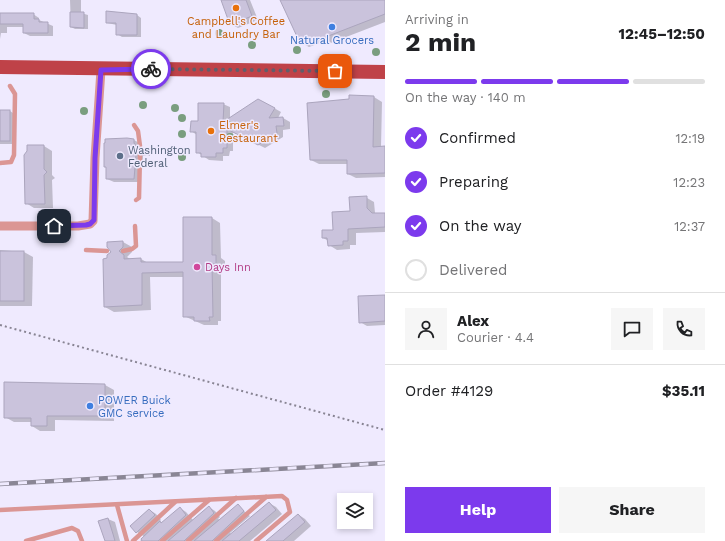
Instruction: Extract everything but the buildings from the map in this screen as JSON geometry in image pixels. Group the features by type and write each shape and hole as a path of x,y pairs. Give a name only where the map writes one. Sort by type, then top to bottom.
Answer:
{"main road":[{"path":"0,67 101,70 385,72"}],"street":[{"path":"0,226 78,226 90,224 93,221 95,158 101,70"}],"lane":[{"path":"0,163 11,162 14,155 15,94 10,86"},
{"path":"134,125 138,131 140,146"},
{"path":"136,200 139,198 140,155"},
{"path":"124,251 132,250 136,246 135,226"},
{"path":"86,250 107,251"},
{"path":"0,510 282,496 287,500 290,512 256,541"},
{"path":"216,541 266,497"},
{"path":"188,541 236,498"},
{"path":"162,541 209,500"},
{"path":"133,541 175,502"},
{"path":"116,505 127,541"},
{"path":"26,541 72,528 78,531 82,541"}],"path":[{"path":"0,325 385,430"}],"railway":[{"path":"0,484 385,463"}],"way so far":[{"path":"151,69 335,71"}],"place":[{"name":"Campbell's Coffee and Laundry Bar","path":"236,8"},
{"name":"Natural Grocers","path":"332,27"},
{"name":"Elmer's Restaurant","path":"211,131"},
{"name":"Washington Federal","path":"120,156"},
{"name":"Days Inn","path":"197,267"},
{"name":"POWER Buick GMC service","path":"90,406"}],"route":[{"path":"54,226 86,225 92,223 94,220 95,158 101,70 151,69"}]}
